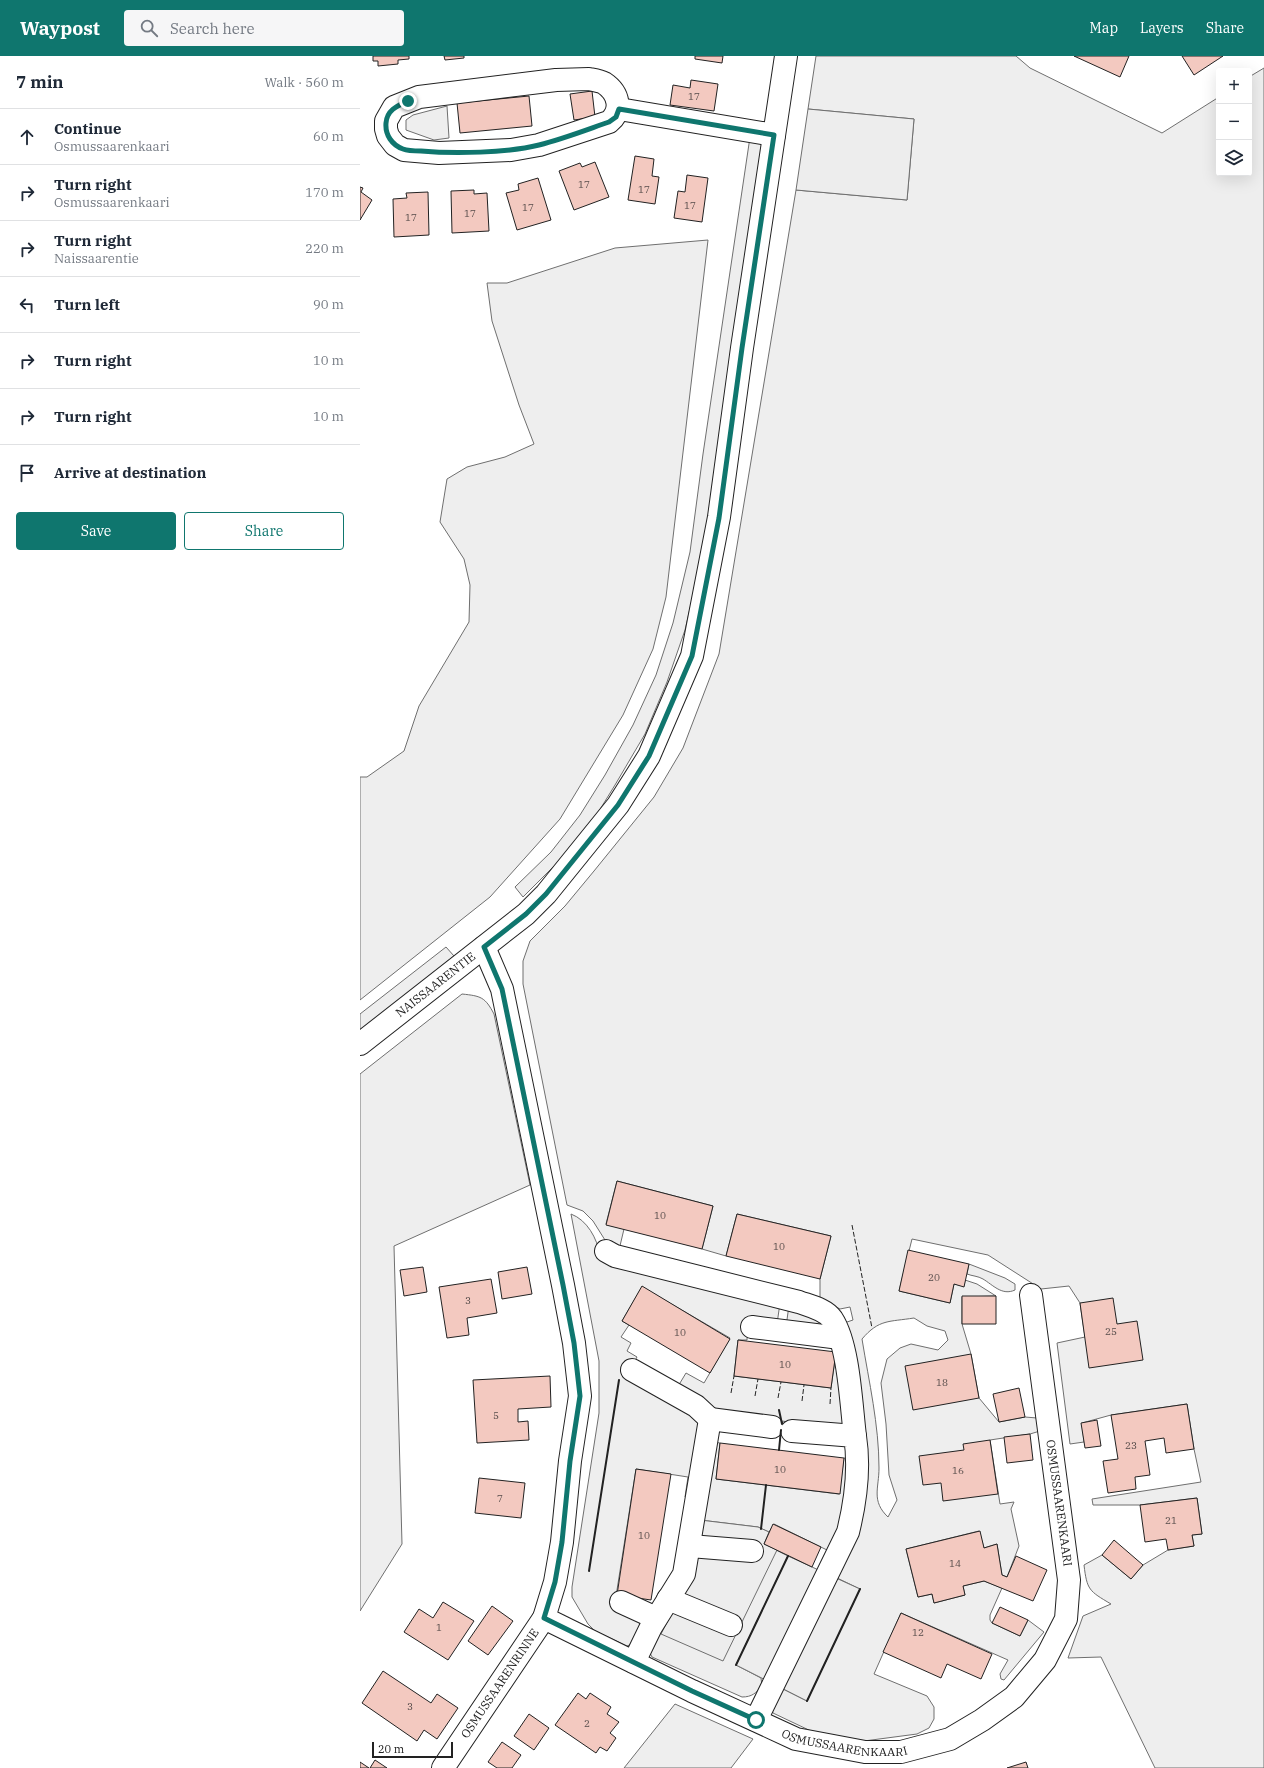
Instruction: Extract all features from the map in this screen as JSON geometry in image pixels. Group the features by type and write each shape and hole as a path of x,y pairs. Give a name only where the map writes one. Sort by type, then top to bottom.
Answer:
{"street":[{"name":"NAISSAARENTIE","path":"360,1044 526,914 546,894 618,805 649,756 692,656 719,518 742,348 786,56"},
{"path":"589,79 604,83 611,90 617,101 619,109 616,117 609,122 539,145 511,150 439,153 404,150 395,144 388,136 386,129 386,121 394,107 419,97 556,80 589,79"},
{"path":"619,109 774,135"},
{"path":"484,947 502,989 574,1343 580,1396 570,1461 562,1542 555,1582 544,1618"},
{"path":"606,1251 615,1256 818,1309 831,1318 844,1347 857,1449 855,1505 848,1532 756,1720"},
{"name":"OSMUSSAARENKAARI","path":"544,1618 692,1691 796,1739 865,1752 901,1752 950,1739 982,1720 1014,1697 1045,1660 1066,1619 1069,1580 1031,1295"},
{"path":"752,1327 840,1338"},
{"path":"632,1370 696,1406 710,1419 782,1429 855,1436"},
{"path":"634,1662 656,1618 684,1574 690,1546 710,1419"},
{"path":"690,1546 752,1551"},
{"path":"668,1599 731,1625"},
{"path":"621,1602 656,1618"},
{"name":"OSMUSSAARENRINNE","path":"443,1768 544,1618"}],"shaded area":[{"path":"816,56 1016,56 1030,68 1162,133 1216,99 1216,176 1252,176 1252,75 1264,68 1264,1768 1155,1768 1101,1657 1068,1658 1083,1616 1111,1604 1090,1589 1086,1580 1084,1565 1102,1555 1131,1579 1143,1565 1168,1550 1194,1546 1192,1535 1202,1534 1197,1498 1140,1505 1093,1505 1092,1499 1201,1482 1187,1404 1111,1415 1082,1423 1084,1442 1070,1444 1057,1343 1085,1337 1080,1303 1069,1286 1041,1289 988,1255 912,1239 899,1291 950,1303 954,1284 964,1286 965,1280 977,1284 996,1296 962,1297 962,1324 971,1354 979,1398 999,1422 1025,1417 1037,1418 1040,1431 990,1440 1000,1504 1014,1502 1011,1509 1019,1546 1007,1577 1002,1575 997,1544 984,1548 979,1531 906,1549 918,1597 932,1594 934,1603 965,1595 963,1586 984,1581 1002,1588 990,1615 990,1620 992,1623 1020,1636 1028,1620 1044,1632 1004,1680 1001,1679 1000,1674 1008,1660 901,1613 874,1674 927,1696 934,1707 934,1719 929,1728 917,1734 864,1741 813,1732 773,1713 771,1708 779,1687 807,1701 860,1589 835,1577 853,1539 844,1323 853,1320 850,1307 840,1309 820,1299 820,1279 831,1236 737,1214 726,1256 702,1249 713,1206 617,1181 606,1224 624,1229 619,1250 610,1248 593,1221 583,1211 567,1205 523,984 523,961 530,941 565,906 654,797 683,748 719,654 796,190 907,200 914,119 808,109","holes":["914,1318 927,1326 945,1331 948,1340 938,1350 911,1344 900,1348 887,1359 881,1383 886,1424 889,1475 897,1500 888,1517 879,1505 877,1494 879,1452 873,1404 862,1339 874,1328 885,1322"]},
{"path":"447,106 449,138 434,140 406,130 406,120 413,115"},
{"path":"808,109 914,119 907,200 796,190"},
{"path":"750,137 764,140 702,557 685,630 667,682 645,734 615,785 591,824 558,862 523,897 515,887 551,852 580,815 605,775 633,725 656,675 673,623 690,552"},
{"path":"708,240 666,597 653,649 623,715 560,819 490,897 360,1000 360,777 367,777 404,751 419,706 469,622 470,585 464,559 440,522 447,479 467,467 505,457 534,444 519,405 492,321 487,283 507,283 615,248"},
{"path":"446,947 454,956 360,1031 360,1014"},
{"path":"462,994 482,998 494,1014 530,1185 394,1246 402,1544 360,1611 360,1074"},
{"path":"571,1214 582,1221 590,1230 594,1236 600,1255 780,1303 777,1324 748,1322 747,1340 738,1340 734,1376 831,1388 836,1352 848,1425 834,1428 722,1413 677,1388 686,1373 704,1383 730,1338 642,1287 622,1321 629,1325 621,1337 631,1343 627,1351 637,1357 629,1372 701,1422 687,1498 685,1497 688,1477 636,1469 614,1609 634,1618 642,1628 632,1644 627,1646 595,1631 588,1624 572,1597 572,1587 599,1413 599,1361"},
{"path":"969,1264 1005,1278 1015,1284 1015,1290 1006,1292 1002,1291 981,1278 967,1274"},
{"path":"789,1305 824,1324 822,1327 786,1327"},
{"path":"710,1441 720,1443 716,1479 839,1494 844,1458 850,1458 848,1510 829,1551 774,1524 769,1532 758,1527 700,1520"},
{"path":"700,1520 758,1527 769,1532 764,1544 777,1550 723,1661 661,1634 693,1571"},
{"path":"764,1544 788,1556 736,1665 761,1678 762,1686 758,1691 754,1694 742,1697 652,1657 649,1651 660,1630 663,1630 661,1634"},
{"path":"788,1556 860,1589 807,1701 736,1665"},
{"path":"675,1704 753,1739 731,1768 624,1768"}],"building":[{"path":"373,56 409,56 409,59 398,60 398,64 378,66 378,61 373,61"},
{"path":"444,56 464,56 464,58 445,60"},
{"path":"695,56 723,56 722,63 695,59"},
{"path":"1074,56 1129,56 1120,77"},
{"path":"1182,56 1223,56 1194,75"},
{"path":"691,80 718,84 714,111 670,105 673,85 690,88"},
{"path":"592,91 595,117 574,120 570,94"},
{"path":"529,96 532,126 460,133 457,103"},
{"path":"635,156 654,159 652,176 659,177 655,204 628,200"},
{"path":"595,162 609,197 574,210 559,171 580,163 582,167"},
{"path":"687,175 708,178 702,222 674,218 678,191 685,192"},
{"path":"538,178 551,220 517,230 506,193 519,190 518,184"},
{"path":"360,187 363,188 361,192 372,200 360,220"},
{"path":"474,190 474,194 487,193 489,231 452,233 451,191"},
{"path":"428,192 429,235 394,237 393,199 407,198 406,193"},
{"path":"617,1181 713,1206 702,1249 606,1225"},
{"path":"737,1214 831,1236 820,1279 726,1256"},
{"path":"908,1250 969,1264 964,1287 954,1284 950,1303 899,1291"},
{"path":"423,1267 427,1292 404,1296 400,1270"},
{"path":"527,1267 532,1294 502,1299 498,1272"},
{"path":"491,1279 497,1313 467,1318 469,1335 447,1338 439,1287"},
{"path":"642,1286 730,1339 710,1373 622,1321"},
{"path":"962,1296 996,1296 996,1324 962,1324"},
{"path":"1113,1298 1117,1324 1137,1321 1143,1360 1089,1368 1080,1303"},
{"path":"738,1340 836,1352 831,1388 734,1376"},
{"path":"971,1354 979,1398 913,1410 905,1366"},
{"path":"550,1376 551,1407 518,1409 518,1422 528,1421 529,1440 477,1443 473,1380"},
{"path":"1019,1388 1025,1417 999,1422 993,1394"},
{"path":"1187,1404 1194,1449 1166,1453 1164,1438 1145,1441 1150,1475 1135,1477 1136,1489 1108,1493 1103,1461 1118,1459 1111,1415"},
{"path":"1097,1420 1101,1446 1085,1448 1081,1423"},
{"path":"1030,1434 1033,1460 1007,1463 1004,1437"},
{"path":"990,1440 998,1494 943,1501 941,1483 923,1485 919,1456 964,1450 963,1444"},
{"path":"720,1443 844,1458 840,1494 716,1479"},
{"path":"636,1469 671,1474 651,1600 617,1595"},
{"path":"479,1478 525,1483 521,1518 475,1513"},
{"path":"1197,1498 1202,1534 1192,1535 1194,1546 1168,1550 1166,1539 1145,1542 1140,1505"},
{"path":"773,1524 821,1547 812,1567 764,1544"},
{"path":"980,1531 984,1548 997,1544 1002,1575 1007,1577 1016,1556 1047,1570 1033,1601 984,1581 963,1586 965,1595 934,1603 932,1594 918,1597 906,1549"},
{"path":"1114,1540 1143,1565 1131,1579 1102,1555"},
{"path":"443,1602 474,1621 448,1660 404,1632 419,1609 433,1618"},
{"path":"492,1606 513,1621 488,1655 468,1641"},
{"path":"1000,1607 1028,1620 1020,1636 992,1623"},
{"path":"901,1613 992,1654 981,1679 947,1664 941,1678 883,1652"},
{"path":"383,1671 431,1703 437,1694 458,1708 437,1739 424,1730 417,1741 362,1703"},
{"path":"578,1693 586,1699 590,1693 611,1707 607,1714 619,1722 610,1733 616,1738 607,1751 600,1747 596,1753 555,1725"},
{"path":"529,1714 549,1728 534,1750 514,1736"},
{"path":"502,1742 521,1755 512,1768 497,1768 488,1762"},
{"path":"375,1760 387,1768 370,1768"},
{"path":"360,1762 369,1768 360,1768"},
{"path":"1026,1762 1028,1768 1007,1768"}],"fence":[{"path":"852,1225 872,1328"},
{"path":"731,1393 734,1376"},
{"path":"755,1396 758,1379"},
{"path":"778,1398 781,1382"},
{"path":"802,1401 804,1385"},
{"path":"830,1404 831,1388"}],"wall":[{"path":"589,1571 619,1380"},
{"path":"779,1410 782,1424"},
{"path":"779,1450 781,1430"},
{"path":"761,1529 766,1485"},
{"path":"736,1665 788,1556"},
{"path":"807,1701 860,1589"}],"route":[{"path":"408,101 394,107 389,113 386,121 388,136 395,144 404,150 439,153 511,150 539,145 609,122 616,117 619,109 774,135 742,348 719,518 692,656 649,756 618,805 580,854 546,894 526,914 484,947 502,989 563,1285 574,1343 580,1396 570,1461 562,1542 555,1582 544,1618 692,1691 756,1720"}]}
